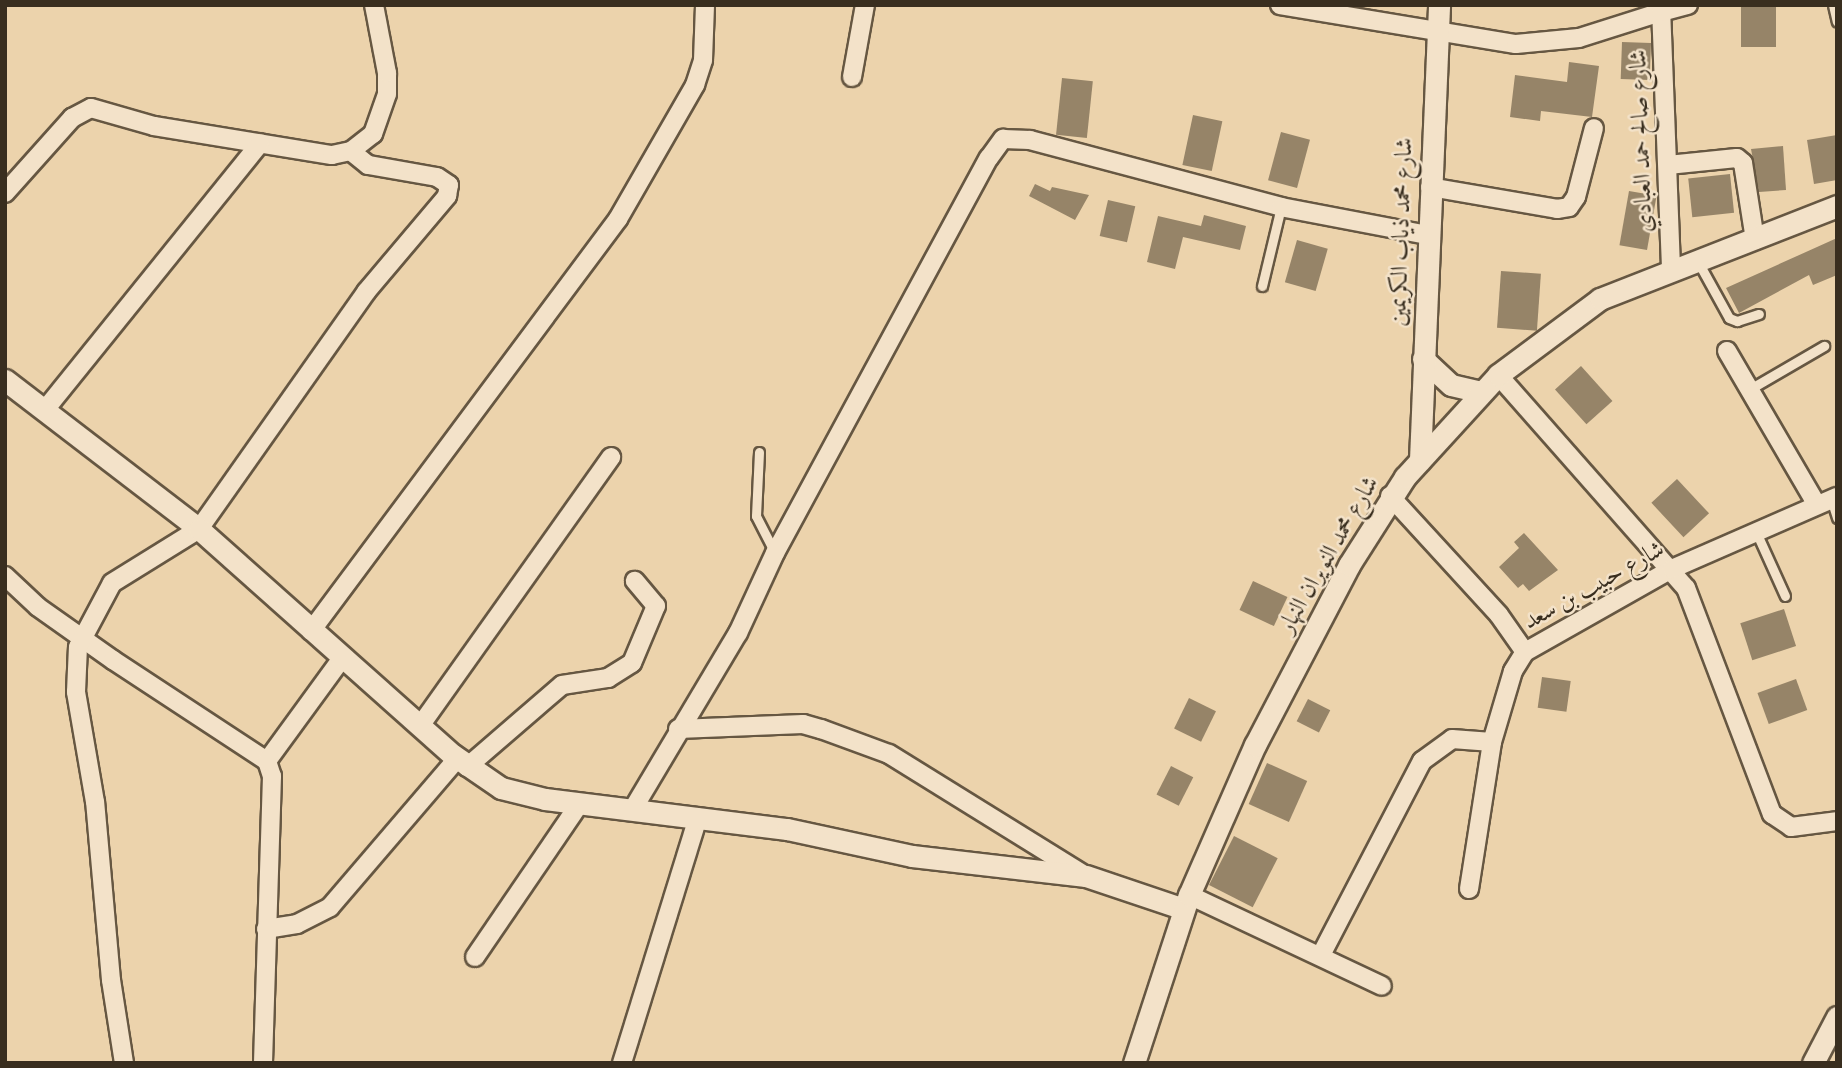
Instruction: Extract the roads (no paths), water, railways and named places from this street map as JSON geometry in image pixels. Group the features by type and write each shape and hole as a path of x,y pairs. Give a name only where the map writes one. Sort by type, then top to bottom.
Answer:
{"street":[{"path":"5,193 72,118 91,108 153,126 260,144 332,155 351,151 373,134 387,94 387,73 374,5"},
{"path":"311,631 618,219 695,85 703,60 705,5"},
{"path":"852,77 865,5"},
{"name":"شارع صالح حمد العبادي","path":"1280,5 1436,34 1516,44 1549,43 1627,26 1661,12 1688,5"},
{"name":"شارع محمد ذياب الكريمين","path":"1420,460 1439,5"},
{"name":"شارع صالح حمد العبادي","path":"1661,12 1671,268"},
{"path":"1430,187 1557,209 1569,207 1576,197 1594,128"},
{"path":"633,809 738,633 775,553 989,158 1003,139 1030,140 1281,207 1428,235"},
{"path":"44,411 260,144"},
{"path":"124,1063 111,980 95,802 76,692 81,638 112,583 199,529 366,292 447,196 449,185 437,177 368,165 351,151"},
{"path":"1668,165 1737,158 1742,163 1755,240"},
{"name":"شارع محمد النويران النهار","path":"1134,1063 1186,902 1278,698 1390,496 1498,374 1600,299 1671,268 1755,240 1837,206"},
{"path":"1727,351 1750,389 1829,500"},
{"path":"1423,359 1451,385 1481,392"},
{"path":"1498,374 1672,569 1693,601 1772,814 1791,827 1837,821"},
{"path":"5,380 199,529 462,763 522,794 787,829 912,856 1086,876 1186,902 1321,955 1382,986"},
{"path":"420,726 611,457"},
{"name":"شارع حبيب بن سعد","path":"1390,496 1499,615 1525,652 1672,569 1829,500"},
{"path":"5,576 81,638 267,761 272,776 263,1063"},
{"path":"266,929 297,924 330,907 462,763 562,685 608,678 632,663 656,606 635,581"},
{"path":"1469,890 1492,742 1513,671 1525,652"},
{"path":"267,761 342,658"},
{"path":"678,730 803,724 821,729 888,754 1086,876"},
{"path":"1321,955 1422,761 1452,739 1492,742"},
{"path":"475,957 580,803"},
{"path":"622,1063 698,817"},
{"path":"1813,1063 1837,1017"}],"lane":[{"path":"1833,5 1837,22"},
{"path":"1262,286 1281,207"},
{"path":"1696,259 1729,318 1737,321 1759,314"},
{"path":"1750,389 1824,346"},
{"path":"759,452 756,516 775,553"},
{"path":"1829,500 1837,519"},
{"path":"1756,534 1785,596"}]}
